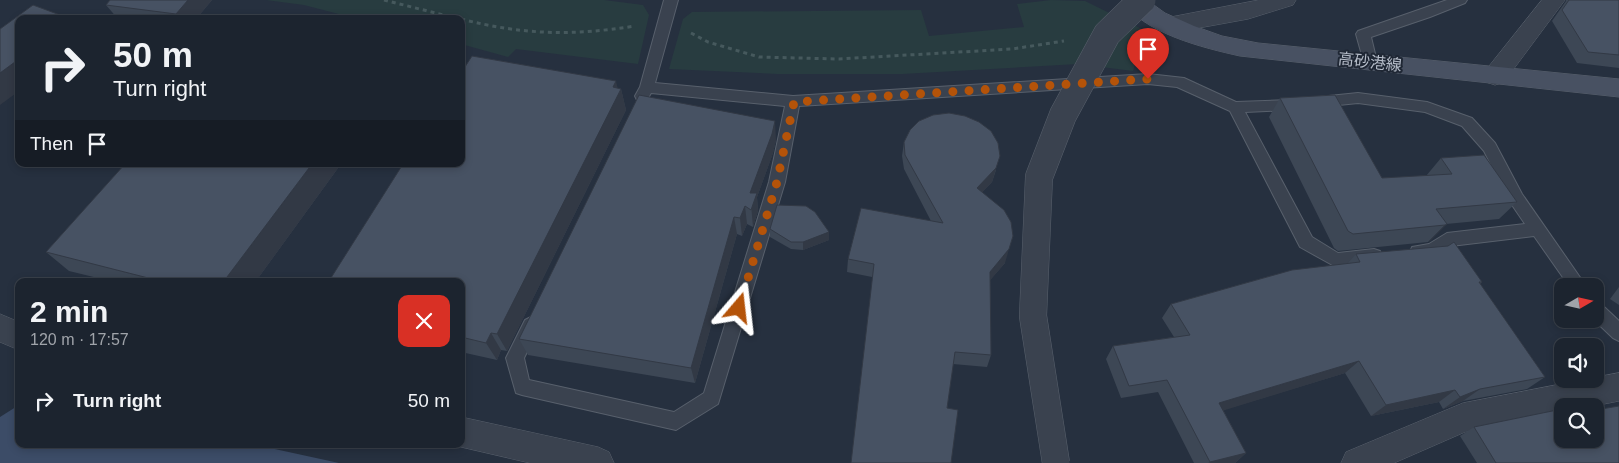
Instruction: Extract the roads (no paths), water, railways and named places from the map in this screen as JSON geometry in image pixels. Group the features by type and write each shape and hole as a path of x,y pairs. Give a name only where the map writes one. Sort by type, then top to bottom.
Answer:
{"main road":[{"name":"高砂港線","path":"1132,0 1139,7 1171,25 1207,40 1253,49 1619,88"}],"street":[{"path":"1056,463 1033,316 1040,177 1063,115 1107,34 1142,0"},
{"path":"1171,25 1248,11 1286,0"},
{"path":"1495,76 1554,0"},
{"path":"0,327 15,335"},
{"path":"1357,463 1463,418 1619,387"},
{"path":"465,433 598,463"}],"lane":[{"path":"634,113 647,87 671,0"},
{"path":"1370,62 1363,34 1425,14 1460,0"},
{"path":"647,87 794,102 1148,79 1179,82 1235,107 1290,105 1358,98 1427,107 1468,122 1490,147 1516,198 1572,278"},
{"path":"536,314 515,358 522,387 676,420 712,398 777,182 794,102"},
{"path":"1235,107 1306,242 1336,260 1433,251 1447,240 1537,229"},
{"path":"1604,318 1619,333"}],"water":[{"path":"15,408 15,448 270,448 339,463 0,463 0,417"}]}
